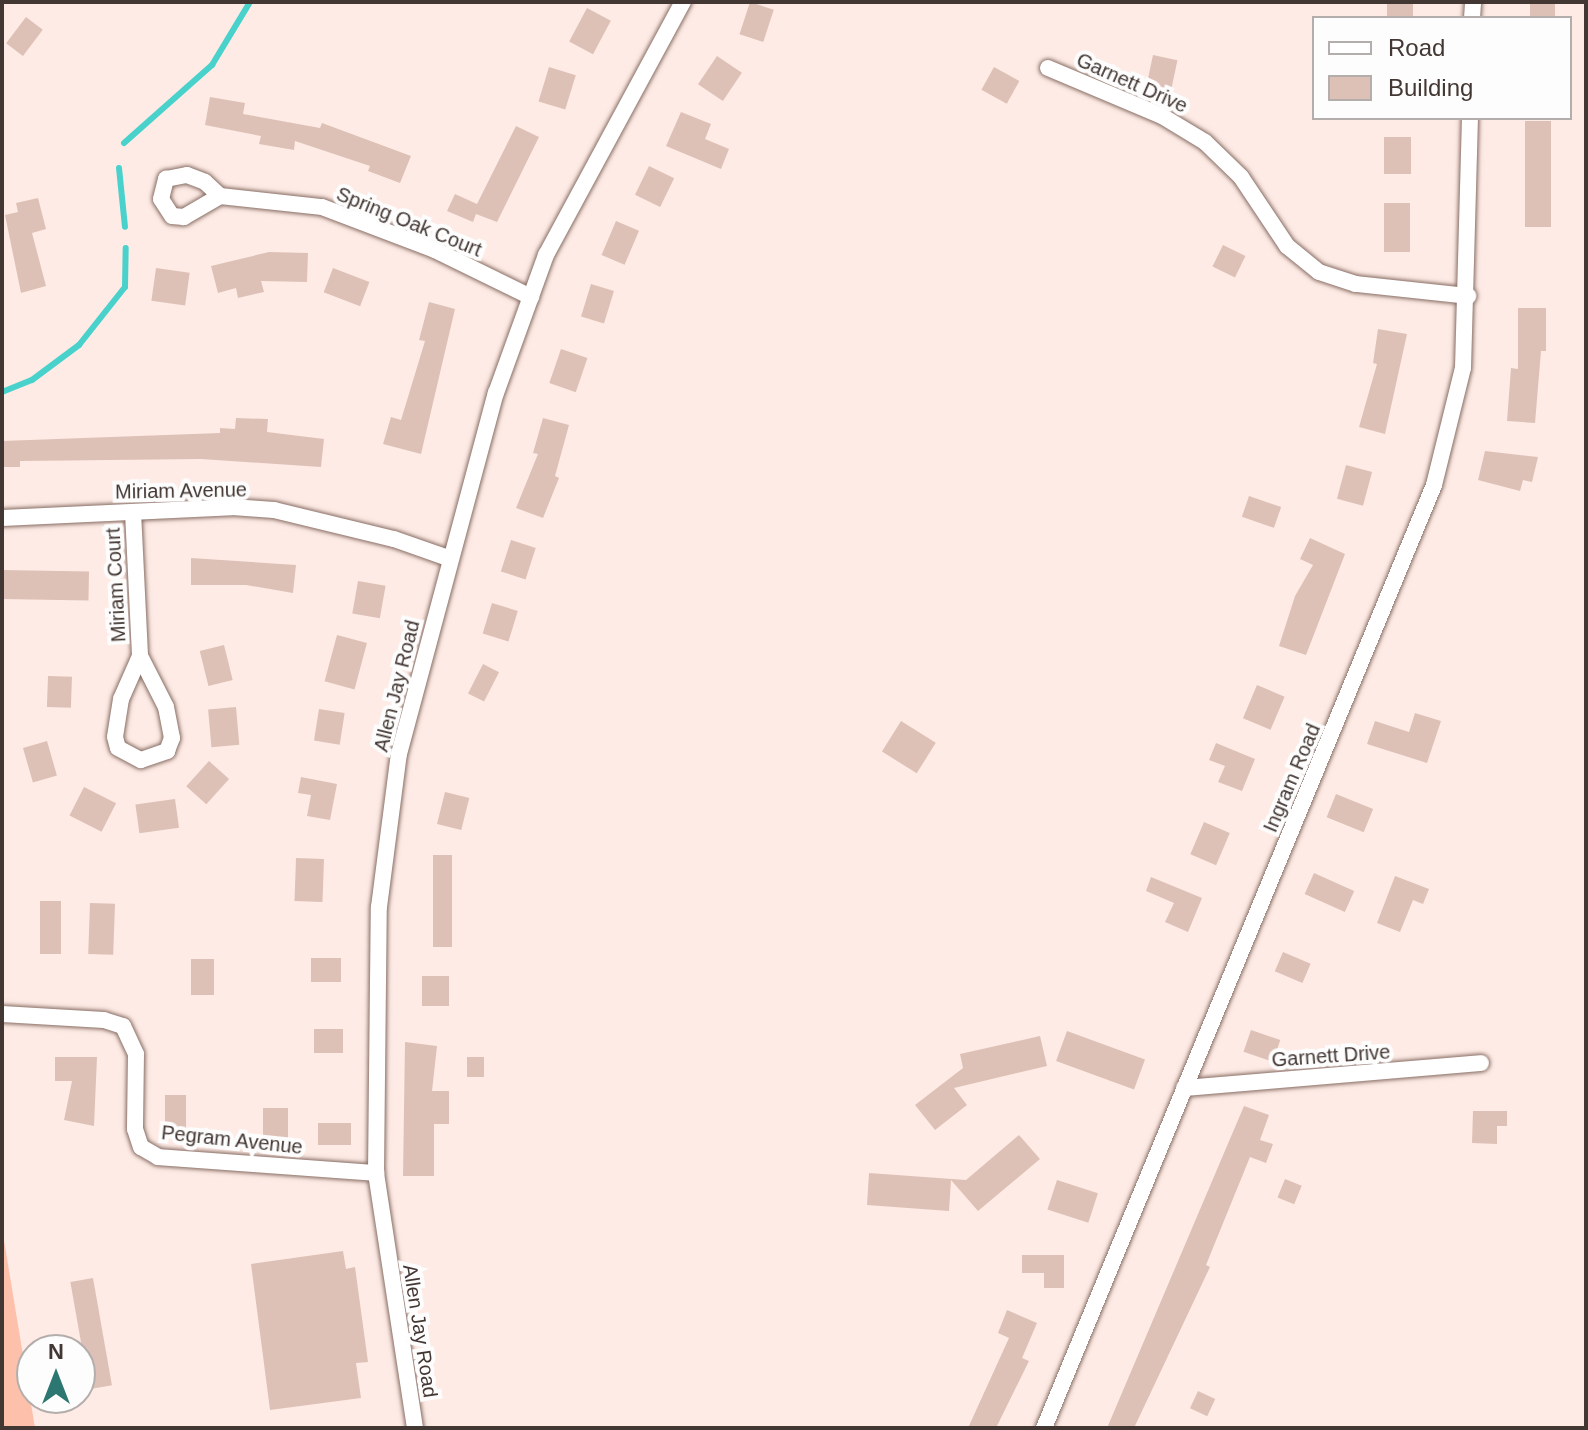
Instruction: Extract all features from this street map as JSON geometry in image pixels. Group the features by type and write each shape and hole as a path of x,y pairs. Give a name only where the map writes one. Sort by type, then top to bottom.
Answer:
{"street":[{"name":"Allen Jay Road","path":"415,1428 376,1173 384,858 399,754 496,393 531,297 585,177 683,2"},
{"name":"Garnett Drive","path":"1048,68 1162,116 1205,142 1241,177 1287,246 1319,272 1356,284 1468,296"},
{"name":"Ingram Road","path":"1044,1428 1434,485 1463,368 1468,296 1470,120"},
{"name":"Spring Oak Court","path":"220,196 322,207 435,250 531,297"},
{"name":"Miriam Avenue","path":"2,518 274,510 394,539 451,559"},
{"name":"Miriam Court","path":"133,512 140,656 166,707 172,738 167,751 141,760 118,748 115,737 121,699 140,656"},
{"name":"Pegram Avenue","path":"2,1014 104,1020 123,1026 136,1054 135,1129 141,1147 158,1157 376,1173"},
{"name":"Garnett Drive","path":"1184,1088 1481,1063"}],"shaded area":[{"path":"2,1228 19,1334 16,1334 16,1414 33,1414 35,1428 2,1428"}],"building":[{"path":"750,2 774,10 763,42 739,34"},
{"path":"1387,2 1413,2 1413,16 1387,16"},
{"path":"1530,2 1555,2 1555,16 1530,16"},
{"path":"587,8 611,21 593,54 569,42"},
{"path":"26,17 43,30 23,56 6,43"},
{"path":"1153,55 1177,60 1171,91 1147,85"},
{"path":"717,56 742,73 723,101 698,84"},
{"path":"549,67 576,75 565,110 538,101"},
{"path":"994,67 1019,81 1007,104 981,90"},
{"path":"210,97 245,103 243,114 320,128 322,123 411,156 400,183 368,171 370,166 295,141 294,150 259,144 261,136 205,125"},
{"path":"681,112 711,124 705,139 729,149 721,169 666,146"},
{"path":"1525,121 1551,121 1551,227 1525,227"},
{"path":"516,126 539,137 497,222 476,214 473,222 447,211 455,194 477,204"},
{"path":"1384,137 1411,137 1411,174 1384,174"},
{"path":"649,166 674,178 660,207 635,195"},
{"path":"38,198 46,229 32,233 46,286 21,293 5,215 18,212 16,203"},
{"path":"1384,203 1410,203 1410,252 1384,252"},
{"path":"616,221 639,231 625,265 602,255"},
{"path":"1223,245 1245,256 1235,278 1212,267"},
{"path":"269,252 308,253 307,282 261,281 264,292 238,298 236,288 218,293 211,266"},
{"path":"156,268 190,273 185,305 151,301"},
{"path":"333,268 369,282 360,306 324,292"},
{"path":"591,284 614,291 604,324 581,317"},
{"path":"429,302 455,309 421,454 383,444 391,417 401,420 425,341 419,340"},
{"path":"1518,308 1546,308 1546,351 1541,351 1535,423 1507,421 1511,368 1518,369"},
{"path":"1378,329 1407,334 1385,434 1359,427 1377,364 1373,363"},
{"path":"561,349 587,358 576,392 549,383"},
{"path":"236,418 268,419 267,432 324,439 321,467 201,459 20,461 20,467 2,467 2,441 220,433 220,428 235,429"},
{"path":"543,418 569,425 555,476 559,478 543,518 516,508 538,454 533,453"},
{"path":"1485,451 1538,457 1532,482 1523,480 1520,491 1478,480"},
{"path":"1346,465 1372,472 1363,506 1337,499"},
{"path":"1249,496 1281,507 1274,528 1242,517"},
{"path":"1310,538 1345,554 1306,655 1279,646 1295,596 1313,565 1300,559"},
{"path":"511,540 536,548 526,579 501,571"},
{"path":"191,558 296,565 293,593 246,585 191,585"},
{"path":"2,570 89,572 88,601 2,599"},
{"path":"358,581 386,586 380,618 352,613"},
{"path":"492,603 518,611 508,641 483,634"},
{"path":"337,635 367,643 355,689 325,681"},
{"path":"224,645 233,680 208,686 200,651"},
{"path":"483,664 499,672 484,702 468,693"},
{"path":"48,676 72,677 71,708 47,707"},
{"path":"1257,685 1285,697 1271,730 1243,718"},
{"path":"236,707 239,745 211,747 208,709"},
{"path":"319,709 345,713 340,745 314,741"},
{"path":"1415,713 1441,721 1427,763 1367,744 1375,721 1409,732"},
{"path":"901,721 936,743 917,773 882,752"},
{"path":"47,741 57,776 33,782 23,748"},
{"path":"1216,743 1255,759 1242,791 1218,782 1225,766 1209,760"},
{"path":"209,761 229,779 206,804 186,786"},
{"path":"301,777 337,784 330,820 307,816 311,795 298,793"},
{"path":"84,787 116,803 102,832 69,816"},
{"path":"445,792 469,798 461,830 437,824"},
{"path":"1336,794 1373,809 1364,832 1327,817"},
{"path":"175,799 179,828 139,833 135,805"},
{"path":"1204,822 1230,833 1216,865 1190,854"},
{"path":"433,855 452,855 452,947 433,947"},
{"path":"296,858 324,859 322,902 294,901"},
{"path":"1314,873 1354,891 1345,912 1305,894"},
{"path":"1395,876 1429,889 1423,904 1413,900 1400,932 1377,923"},
{"path":"1151,877 1202,898 1188,932 1165,922 1174,903 1146,891"},
{"path":"40,901 61,901 61,954 40,954"},
{"path":"90,903 115,904 113,955 88,954"},
{"path":"1283,952 1311,964 1302,983 1275,971"},
{"path":"311,958 341,958 341,982 311,982"},
{"path":"191,959 214,959 214,995 191,995"},
{"path":"422,976 449,976 449,1006 422,1006"},
{"path":"314,1029 343,1029 343,1053 314,1053"},
{"path":"1251,1030 1280,1040 1273,1062 1244,1052"},
{"path":"1067,1031 1145,1059 1134,1089 1056,1061"},
{"path":"1040,1036 1047,1066 954,1088 967,1105 935,1130 915,1105 963,1068 960,1054"},
{"path":"405,1042 437,1046 432,1091 449,1091 449,1124 434,1124 434,1176 403,1176"},
{"path":"55,1057 97,1057 94,1126 64,1120 72,1081 55,1081"},
{"path":"467,1057 484,1057 484,1077 467,1077"},
{"path":"165,1095 186,1095 186,1134 165,1134"},
{"path":"1244,1106 1269,1115 1260,1140 1273,1144 1266,1163 1250,1157 1206,1265 1210,1267 1134,1428 1107,1428"},
{"path":"263,1108 288,1108 288,1147 263,1147"},
{"path":"1473,1111 1507,1111 1507,1126 1497,1126 1497,1144 1472,1143"},
{"path":"318,1123 351,1123 351,1145 318,1145"},
{"path":"1019,1135 1040,1159 978,1211 951,1180 949,1211 867,1205 869,1173 966,1180"},
{"path":"1285,1179 1302,1186 1294,1204 1278,1198"},
{"path":"1057,1180 1098,1193 1088,1223 1047,1209"},
{"path":"343,1251 346,1269 355,1267 368,1362 356,1363 361,1398 270,1410 251,1264"},
{"path":"1022,1255 1064,1255 1064,1288 1044,1288 1044,1273 1022,1273"},
{"path":"93,1278 112,1385 96,1388 96,1334 80,1334 70,1282"},
{"path":"1007,1310 1037,1323 1022,1358 1029,1361 996,1428 968,1428 1009,1338 998,1333"},
{"path":"1198,1391 1215,1399 1207,1416 1190,1408"}],"waterway":[{"path":"124,143 212,65 250,2"},
{"path":"119,168 125,227"},
{"path":"2,392 32,380 79,345 125,287 126,248"}]}
